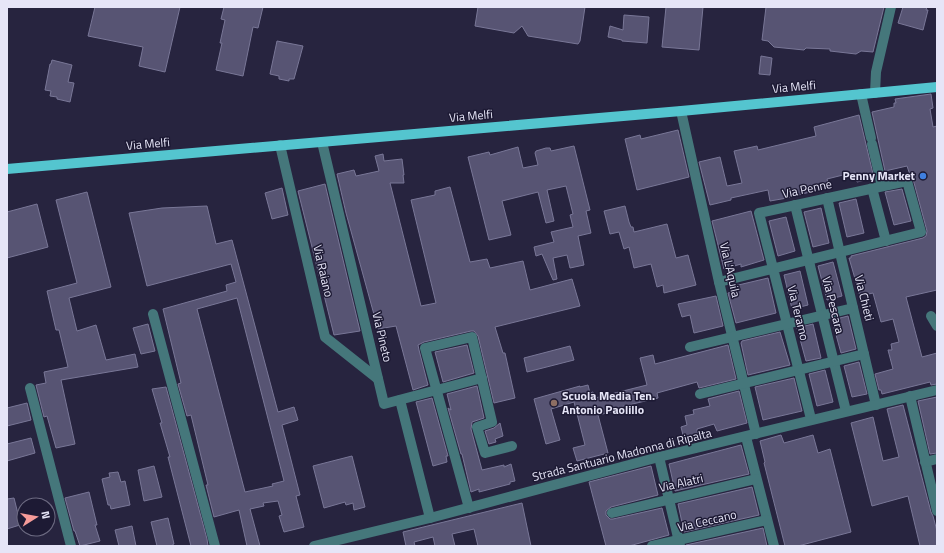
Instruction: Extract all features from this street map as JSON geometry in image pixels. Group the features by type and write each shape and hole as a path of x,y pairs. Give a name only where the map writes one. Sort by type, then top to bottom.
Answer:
{"main road":[{"name":"Via Melfi","path":"7,169 681,111 937,87"}],"street":[{"path":"875,93 876,72 891,7"},
{"path":"719,282 886,241 877,187 872,141 861,94"},
{"name":"Via L'Aquila","path":"681,111 719,282 756,434"},
{"name":"Via Pineto","path":"322,142 384,404 400,400"},
{"name":"Via Raiano","path":"280,145 325,337 378,379"},
{"name":"Via Penne","path":"759,213 907,181 921,232 886,241"},
{"name":"Via Chieti","path":"827,198 876,405"},
{"name":"Via Pescara","path":"795,205 846,411"},
{"name":"Via Teramo","path":"759,213 811,419"},
{"path":"690,347 853,308"},
{"path":"152,314 215,546"},
{"path":"931,316 937,326"},
{"path":"469,508 426,348 472,337 492,422 477,427 485,453 512,446"},
{"path":"700,394 864,354"},
{"path":"430,518 400,400 482,378"},
{"path":"30,388 71,546"},
{"name":"Strada Santuario Madonna di Ripalta","path":"314,546 469,508 659,457 746,437 811,419 937,390"},
{"path":"910,396 937,511"},
{"path":"746,437 774,546"},
{"path":"659,457 680,543"},
{"path":"925,462 937,459"},
{"name":"Via Alatri","path":"612,513 756,479"},
{"name":"Via Ceccano","path":"652,546 680,543 767,520"}],"building":[{"path":"95,7 180,7 165,72 139,66 143,47 88,36"},
{"path":"224,7 263,7 258,28 253,27 243,76 216,70 225,20 221,19"},
{"path":"478,7 585,7 580,41 578,44 528,36 522,26 514,33 475,26"},
{"path":"666,7 703,7 699,50 662,47"},
{"path":"766,7 884,7 873,52 861,51 856,54 830,51 830,49 806,48 804,50 774,47 768,41 762,40"},
{"path":"903,7 927,7 926,10 928,10 923,30 898,23"},
{"path":"624,15 649,17 647,43 622,41 608,37 610,26 623,30"},
{"path":"277,41 303,46 294,79 289,79 289,81 279,79 279,76 270,74"},
{"path":"761,56 772,58 770,75 759,74"},
{"path":"52,60 72,65 68,82 74,83 70,102 50,96 51,91 45,90"},
{"path":"931,94 933,108 930,109 933,127 937,126 937,290 906,297 922,357 937,353 937,384 931,385 930,382 882,394 881,390 879,390 875,374 893,369 888,350 892,350 891,344 899,342 893,319 881,322 873,293 860,296 849,258 851,258 851,256 923,238 926,236 927,231 913,179 907,166 885,171 872,112 894,107 894,103 896,103 895,99"},
{"path":"859,115 874,178 857,182 855,172 827,179 829,187 787,198 770,201 768,190 731,198 731,200 710,205 699,162 720,157 727,186 742,183 734,151 757,146 758,150 816,136 814,127"},
{"path":"678,130 689,177 637,190 625,139 640,135 641,139"},
{"path":"574,146 590,210 586,211 591,233 578,236 584,265 570,268 567,255 553,258 557,279 553,280 542,254 536,256 534,247 554,242 551,232 573,227 570,215 573,214 566,186 547,190 554,221 546,223 538,192 502,201 511,235 489,240 468,157 489,152 490,155 518,147 523,168 538,165 535,153 536,151 550,148 551,151"},
{"path":"383,154 384,161 402,159 404,183 390,183 421,306 436,303 411,200 435,195 435,191 450,187 470,262 487,259 490,268 523,261 530,290 572,279 580,306 495,327 503,353 505,353 515,398 494,403 478,336 474,331 424,342 418,345 428,385 413,390 396,326 378,329 346,213 337,174 354,170 356,176 379,171 375,156"},
{"path":"325,184 360,331 334,335 298,191"},
{"path":"282,188 288,215 272,219 265,193"},
{"path":"902,189 911,221 894,225 885,192"},
{"path":"87,192 111,287 69,298 77,331 96,325 106,360 135,354 138,367 61,380 75,444 56,448 47,416 44,417 36,385 46,383 44,372 68,367 59,330 56,330 47,291 77,283 56,200"},
{"path":"856,199 864,233 847,237 839,203"},
{"path":"37,204 48,247 7,258 7,212"},
{"path":"207,206 216,244 232,240 278,412 294,407 298,420 282,425 300,495 296,496 304,527 284,532 279,516 282,515 278,501 263,503 264,506 250,509 260,546 247,546 239,510 214,517 191,415 187,416 178,384 181,383 163,309 227,291 226,285 236,282 231,264 147,286 129,213 162,208","holes":["237,298 284,481 272,484 273,486 245,492 197,309"]},
{"path":"625,206 629,222 631,227 633,227 634,232 667,224 676,258 688,255 696,285 664,293 663,285 657,287 651,264 634,268 629,247 624,249 619,232 610,234 604,211"},
{"path":"821,208 829,243 813,247 804,212"},
{"path":"751,211 764,260 741,267 741,264 724,269 712,221"},
{"path":"786,217 795,251 778,256 769,221"},
{"path":"833,262 842,296 827,300 818,266"},
{"path":"800,271 808,305 792,309 784,275"},
{"path":"768,278 776,313 736,323 728,293 731,292 730,287"},
{"path":"716,296 723,326 694,333 690,315 682,317 678,304"},
{"path":"848,316 856,349 841,353 832,320"},
{"path":"148,324 155,351 141,354 133,328"},
{"path":"813,324 821,358 806,361 797,328"},
{"path":"780,332 790,365 748,375 741,343 742,341"},
{"path":"467,345 474,373 443,382 435,352"},
{"name":"Scuola Media Ten. Antonio Paolillo","path":"728,345 736,379 699,388 697,382 657,393 658,398 620,407 620,410 598,415 608,453 577,461 573,448 585,445 574,402 551,409 560,440 546,444 534,399 588,385 590,393 593,392 595,398 647,385 640,358 653,355 655,364"},
{"path":"570,346 574,360 527,372 524,358"},
{"path":"859,362 867,394 852,397 844,366"},
{"path":"825,370 833,402 817,406 809,374"},
{"path":"794,378 802,411 763,420 755,387"},
{"path":"477,386 484,418 472,422 471,429 482,470 504,465 504,467 511,464 515,481 510,482 510,484 479,492 479,489 471,492 462,454 448,408 451,410 447,394"},
{"path":"166,387 208,546 191,546 168,457 170,457 160,423 162,423 152,389"},
{"path":"739,391 747,423 717,431 714,424 697,429 698,436 684,439 681,427 687,425 685,416 694,414 693,410 710,406 708,399"},
{"path":"937,397 937,453 930,454 918,401"},
{"path":"432,398 448,456 446,456 447,462 433,466 416,402"},
{"path":"27,403 31,420 7,426 7,408"},
{"path":"903,405 937,531 937,546 920,546 908,496 872,506 851,423 873,417 883,461 899,457 887,409"},
{"path":"500,423 503,436 495,439 496,442 489,444 485,431 494,428"},
{"path":"781,435 784,443 813,435 818,453 830,449 851,532 798,546 785,546 764,463 760,441"},
{"path":"31,438 35,453 7,461 7,444"},
{"path":"741,445 749,474 675,491 669,464"},
{"path":"352,456 365,507 354,510 353,503 346,505 345,502 324,508 313,466"},
{"path":"154,466 162,497 144,501 138,470"},
{"path":"651,466 658,495 611,507 606,511 606,515 610,519 613,519 662,508 669,535 629,546 606,546 589,482"},
{"path":"118,472 121,482 125,481 130,505 111,509 110,505 108,505 102,479 110,477 109,473"},
{"path":"752,487 759,515 684,532 678,504"},
{"path":"89,492 97,525 95,525 100,541 80,546 74,531 65,498"},
{"path":"14,498 16,506 16,526 7,529 7,499"},
{"path":"522,503 531,546 478,546 474,529 452,534 455,546 435,546 433,537 414,542 415,546 406,546 403,532"},
{"path":"168,518 174,544 173,546 157,546 151,522"},
{"path":"132,526 136,546 119,546 115,530"},
{"path":"763,528 767,546 686,545"}],"place":[{"name":"Penny Market","path":"923,176"},
{"name":"Scuola Media Ten. Antonio Paolillo","path":"554,403"}]}
